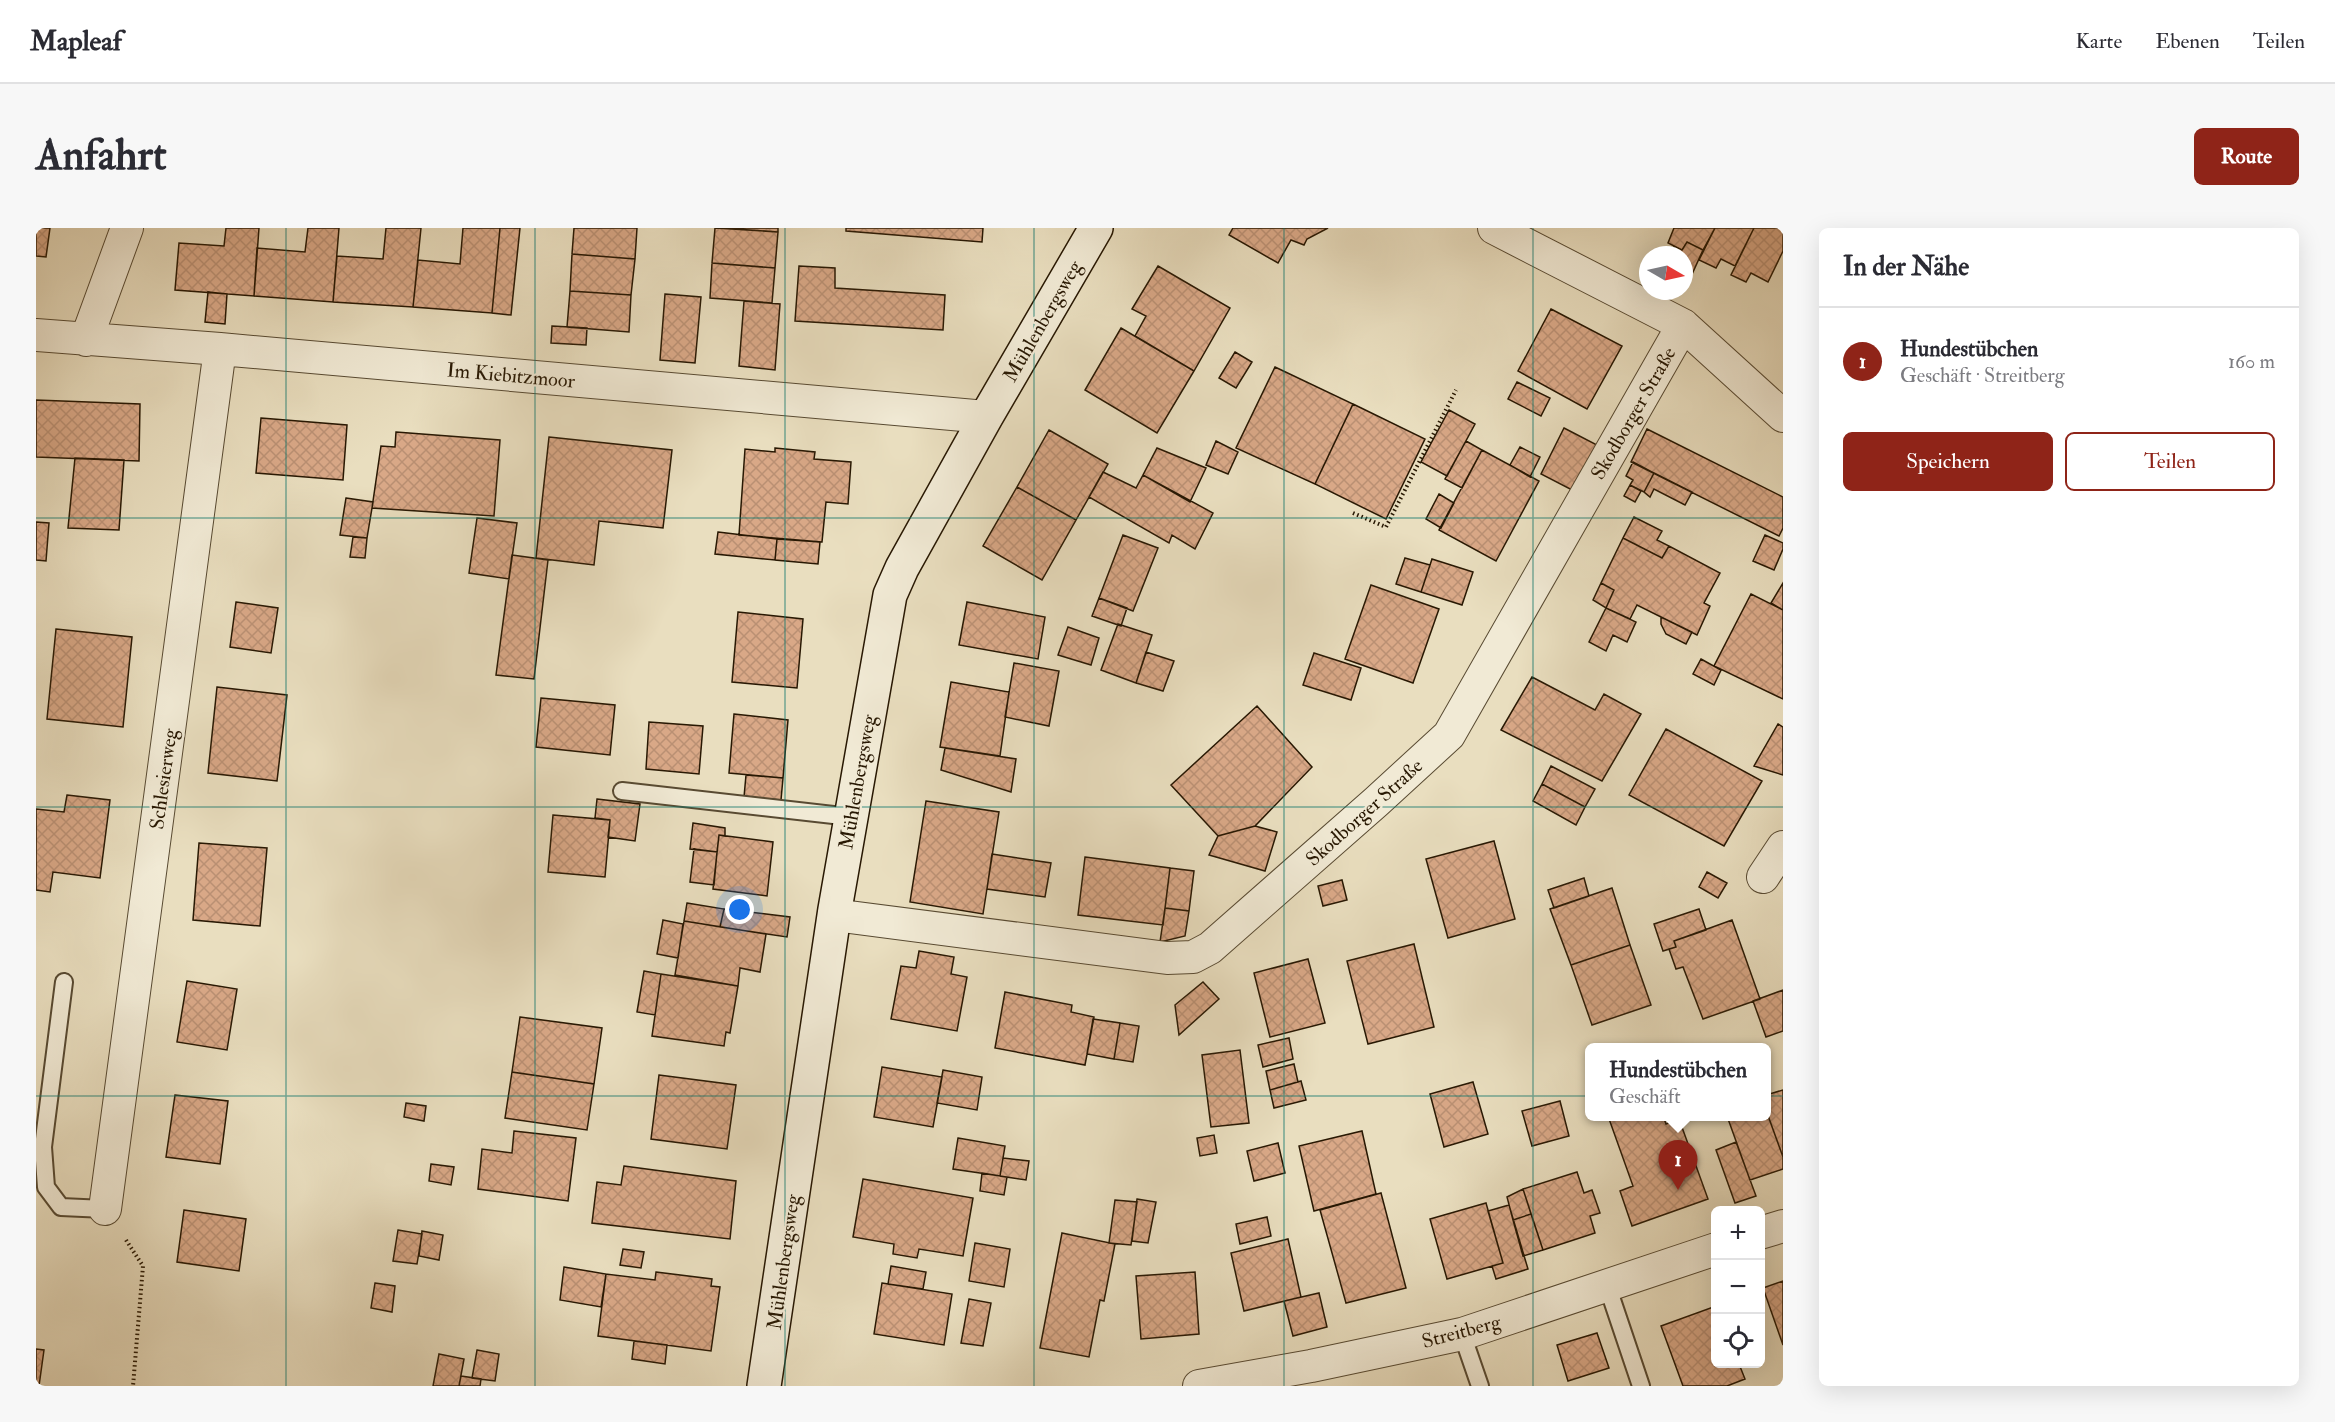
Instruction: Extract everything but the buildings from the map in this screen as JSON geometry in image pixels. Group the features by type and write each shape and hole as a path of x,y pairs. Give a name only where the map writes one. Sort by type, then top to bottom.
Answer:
{"street":[{"path":"86,340 127,228"},
{"name":"Mühlenbergsweg","path":"764,1386 834,915 890,595 902,568 986,417 1096,228"},
{"path":"1494,228 1683,325 1783,416"},
{"name":"Skodborger Straße","path":"834,915 1167,958 1193,957 1210,948 1449,735 1683,325"},
{"name":"Im Kiebitzmoor","path":"36,335 220,349 986,417"},
{"name":"Schlesierweg","path":"105,1209 220,349"},
{"path":"1763,877 1783,847"},
{"path":"1765,1232 1783,1226"},
{"name":"Streitberg","path":"1199,1386 1311,1366 1462,1334 1711,1250"}],"lane":[{"path":"622,791 851,817"},
{"path":"64,982 43,1147 46,1187 61,1207 105,1209"},
{"path":"1608,1285 1641,1386"},
{"path":"1462,1334 1480,1386"}],"path":[{"path":"1353,513 1386,527 1456,390"},
{"path":"105,1209 143,1266 133,1386"}],"place":[{"name":"Hundestübchen","path":"1678,1190"}]}
